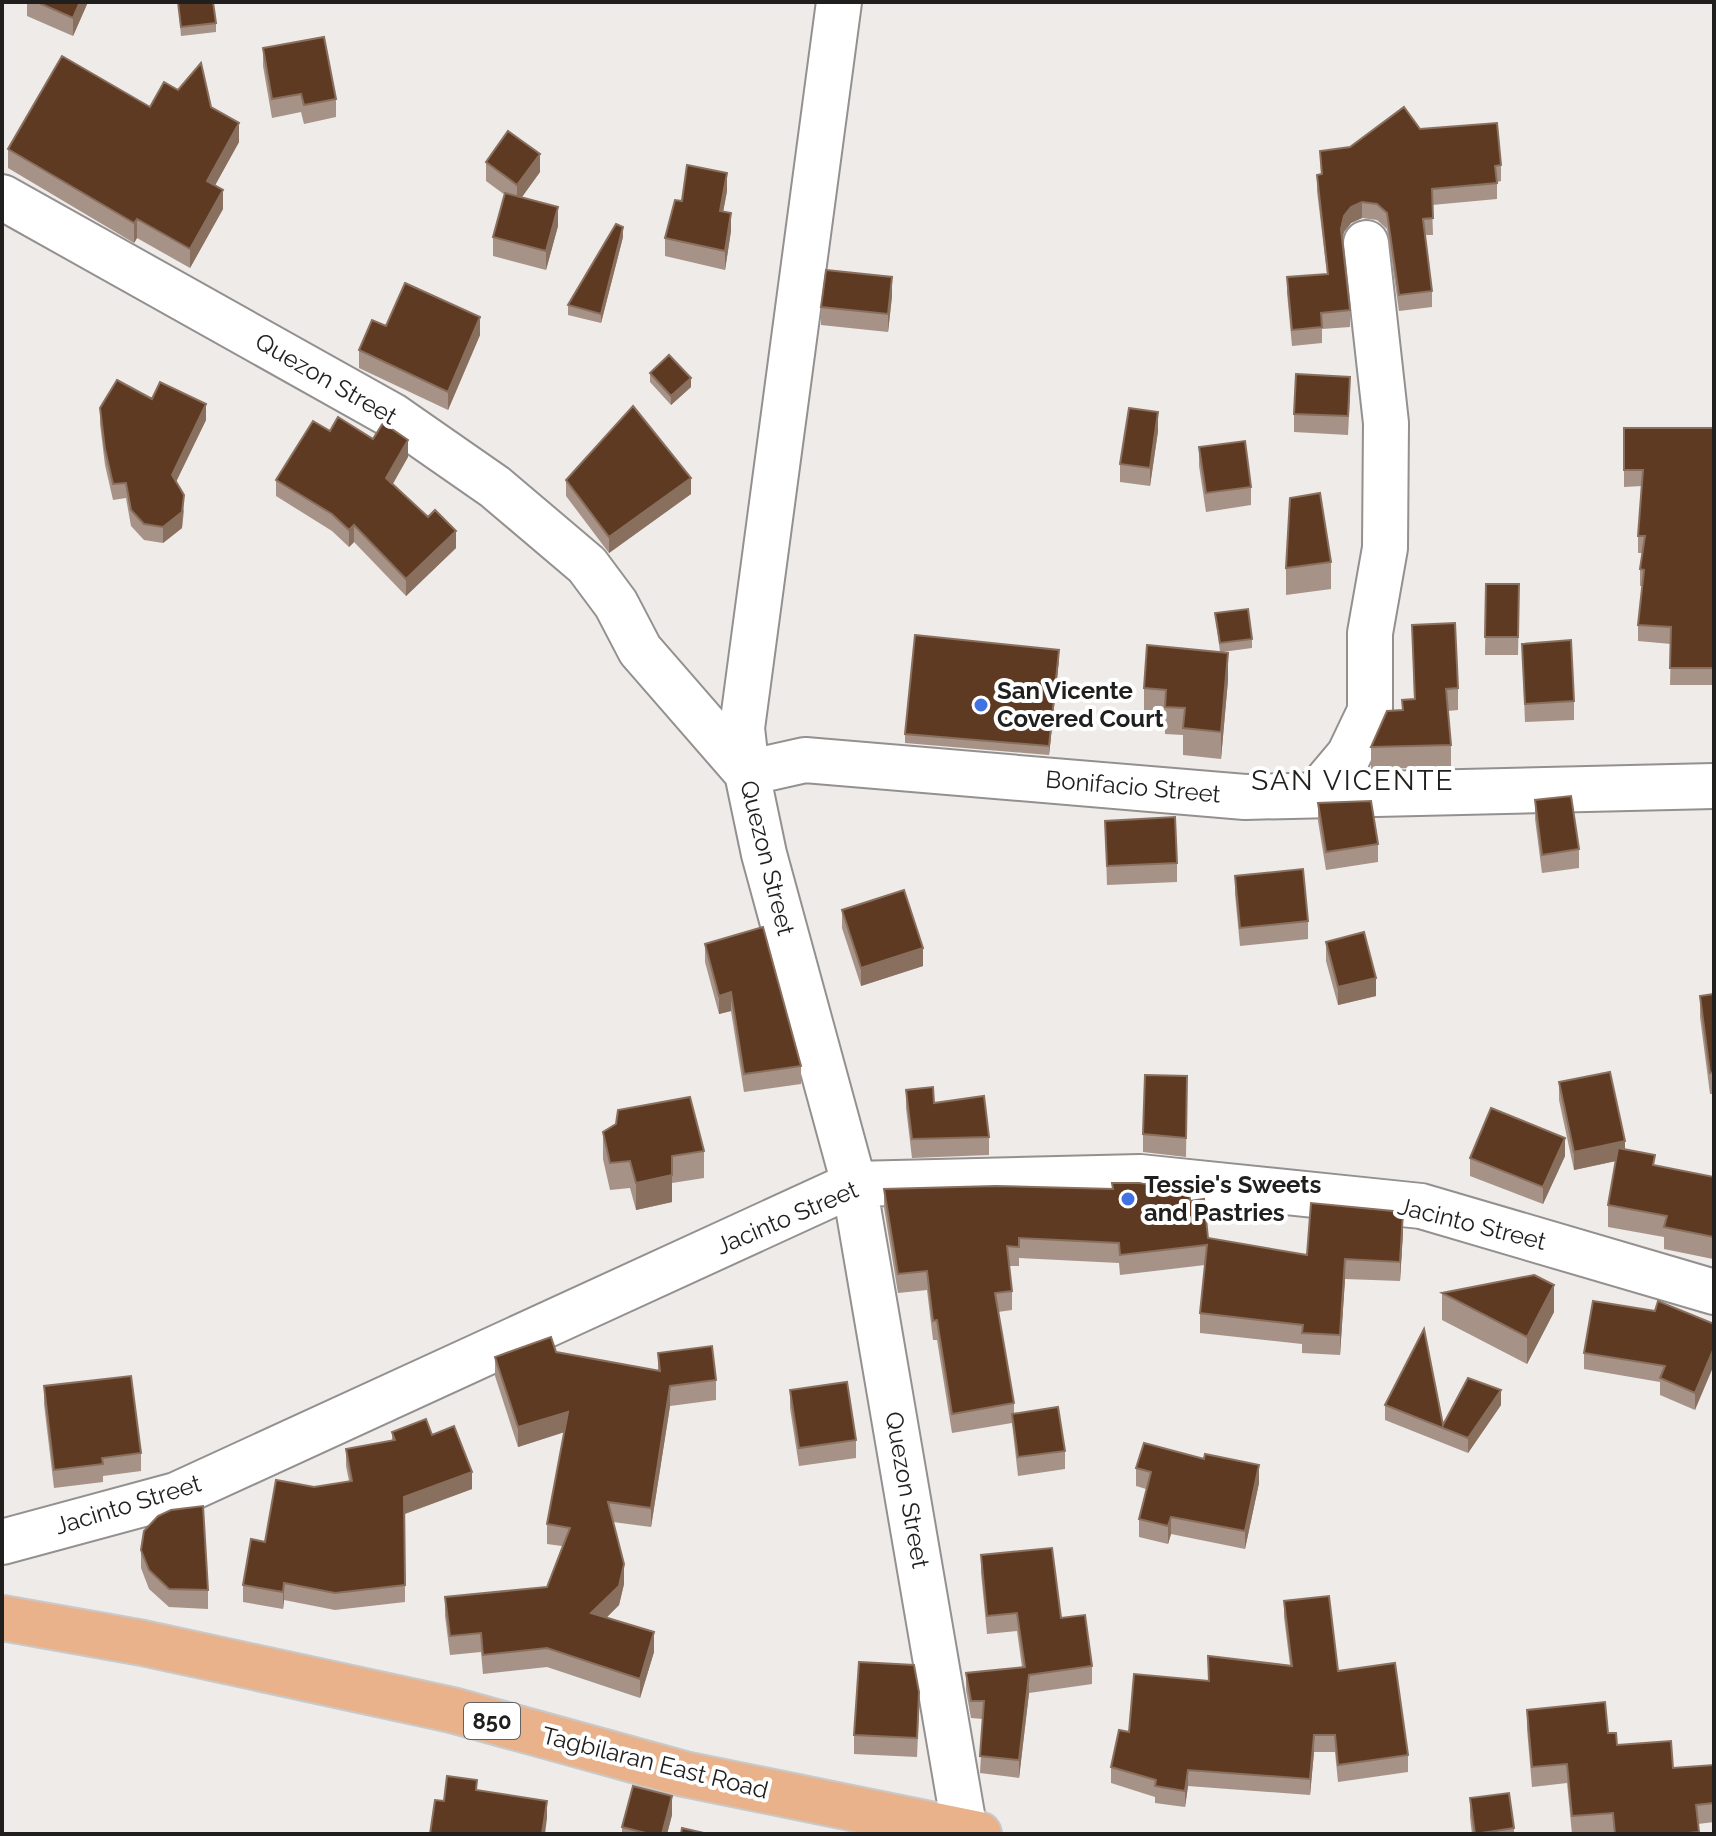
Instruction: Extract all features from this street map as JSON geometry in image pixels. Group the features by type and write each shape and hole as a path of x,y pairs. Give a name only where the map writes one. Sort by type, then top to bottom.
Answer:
{"main road":[{"name":"Tagbilaran East Road","path":"2,1618 143,1643 452,1710 684,1774 972,1833"}],"street":[{"path":"747,773 742,728 839,2"},
{"name":"Quezon Street","path":"2,197 393,416 495,487 587,565 616,604 640,650 747,773 764,854 854,1184 972,1833"},
{"path":"1317,793 1349,755 1370,711 1370,633 1385,548 1386,423 1366,243"},
{"name":"Bonifacio Street","path":"747,773 805,760 1245,797 1714,786"},
{"name":"Jacinto Street","path":"2,1542 176,1495 854,1184 1140,1177 1421,1206 1714,1292"}],"building":[{"path":"37,2 80,2 73,18"},
{"path":"178,2 213,2 216,23 181,27"},
{"path":"324,37 336,99 304,105 301,94 272,99 263,48"},
{"path":"62,56 150,107 164,82 178,90 201,63 211,107 239,123 207,181 223,190 190,249 137,219 134,223 8,149"},
{"path":"1404,107 1420,129 1497,123 1501,165 1495,166 1497,183 1432,189 1433,218 1423,219 1432,291 1399,295 1387,213 1377,204 1362,202 1351,207 1344,216 1341,229 1350,310 1321,313 1322,327 1292,330 1287,277 1328,274 1317,175 1322,174 1320,151 1350,147"},
{"path":"508,131 540,154 517,185 486,162"},
{"path":"687,165 727,173 720,211 731,213 725,251 665,238 675,200 682,201"},
{"path":"505,193 558,207 546,251 493,237"},
{"path":"616,224 623,227 601,314 568,305"},
{"path":"826,270 892,277 888,314 821,307"},
{"path":"405,283 480,317 448,392 359,350 372,320 386,326"},
{"path":"669,355 691,378 671,396 650,373"},
{"path":"1296,374 1350,377 1348,416 1294,414"},
{"path":"117,380 152,399 160,382 206,404 172,475 184,495 182,512 163,527 144,524 131,510 126,483 113,484 100,408"},
{"path":"633,406 691,478 609,537 566,480"},
{"path":"1129,408 1158,412 1150,468 1120,464"},
{"path":"338,417 373,439 383,423 408,440 386,478 428,517 435,510 456,531 406,579 354,525 349,530 332,514 276,480 313,421 330,431"},
{"path":"1624,428 1714,428 1714,668 1670,668 1671,627 1638,625 1644,570 1640,569 1645,536 1638,536 1643,470 1624,470"},
{"path":"1245,441 1251,487 1206,493 1199,447"},
{"path":"1320,493 1331,562 1286,568 1290,498"},
{"path":"1486,584 1519,584 1518,637 1485,637"},
{"path":"1248,609 1252,639 1220,643 1215,613"},
{"path":"1455,623 1458,688 1446,689 1451,745 1371,747 1387,711 1403,710 1402,700 1415,699 1412,625"},
{"name":"San Vicente Covered Court","path":"915,635 1059,650 1049,746 905,734"},
{"path":"1571,640 1574,701 1525,704 1522,644"},
{"path":"1147,645 1228,653 1221,732 1183,728 1185,708 1165,707 1166,690 1144,688"},
{"path":"1571,796 1579,849 1542,855 1535,800"},
{"path":"1371,801 1378,844 1326,852 1318,803"},
{"path":"1175,817 1177,863 1107,866 1105,821"},
{"path":"1303,869 1308,921 1240,928 1235,876"},
{"path":"904,890 923,948 861,968 842,910"},
{"path":"763,927 801,1066 744,1074 731,992 719,996 705,944"},
{"path":"1364,932 1376,978 1338,987 1326,942"},
{"path":"1714,994 1714,1072 1710,1073 1700,996"},
{"path":"1610,1072 1625,1141 1574,1152 1559,1082"},
{"path":"1145,1075 1187,1076 1186,1138 1143,1134"},
{"path":"933,1087 934,1103 984,1096 989,1137 912,1139 906,1090"},
{"path":"690,1097 704,1151 672,1156 672,1175 636,1183 630,1161 610,1163 603,1132 616,1124 618,1110"},
{"path":"1491,1108 1565,1138 1543,1187 1470,1158"},
{"path":"1618,1148 1655,1155 1653,1165 1714,1177 1714,1237 1664,1227 1667,1216 1608,1205"},
{"path":"1112,1183 1189,1188 1190,1201 1204,1199 1208,1238 1307,1255 1311,1203 1403,1212 1400,1262 1345,1259 1340,1335 1302,1333 1303,1325 1200,1313 1207,1245 1120,1255 1119,1243 1019,1238 1019,1247 1007,1246 1012,1291 995,1293 1014,1403 952,1414 937,1320 933,1321 927,1271 898,1274 884,1189 996,1186 1113,1189"},
{"path":"1534,1275 1554,1285 1527,1337 1442,1293"},
{"path":"1593,1301 1655,1311 1658,1301 1714,1324 1714,1348 1695,1393 1660,1378 1665,1366 1584,1353"},
{"path":"1424,1329 1443,1425 1468,1378 1501,1390 1468,1438 1385,1405"},
{"path":"551,1337 556,1352 660,1371 658,1353 712,1346 716,1380 670,1386 651,1508 608,1502 624,1564 619,1586 591,1613 654,1632 640,1679 547,1648 483,1655 481,1633 450,1636 445,1597 547,1587 570,1528 547,1524 568,1412 518,1427 495,1357"},
{"path":"131,1376 141,1453 102,1458 103,1464 54,1470 44,1386"},
{"path":"847,1382 856,1440 799,1448 790,1390"},
{"path":"1058,1407 1065,1451 1018,1457 1012,1414"},
{"path":"426,1419 432,1435 454,1426 472,1472 404,1497 405,1585 335,1593 284,1583 283,1592 243,1585 251,1539 265,1542 276,1480 314,1487 352,1481 346,1449 395,1440 392,1432"},
{"path":"1144,1443 1204,1459 1205,1454 1259,1465 1245,1531 1171,1517 1168,1526 1139,1519 1151,1472 1136,1468"},
{"path":"203,1506 208,1590 169,1589 149,1570 141,1550 144,1531 158,1516 171,1510"},
{"path":"1052,1548 1061,1618 1085,1615 1092,1666 1029,1675 1019,1760 980,1756 984,1701 971,1701 966,1673 1025,1667 1017,1613 987,1616 981,1555"},
{"path":"1329,1596 1338,1671 1395,1663 1408,1755 1338,1765 1335,1735 1314,1735 1310,1779 1188,1770 1185,1791 1155,1786 1156,1780 1111,1767 1119,1730 1129,1732 1134,1674 1209,1681 1208,1656 1292,1666 1284,1601"},
{"path":"859,1662 914,1665 919,1692 917,1738 854,1735"},
{"path":"1605,1702 1608,1733 1616,1733 1617,1745 1671,1741 1673,1768 1714,1765 1714,1803 1696,1805 1699,1832 1615,1834 1613,1813 1572,1816 1567,1764 1532,1767 1527,1710"},
{"path":"447,1776 477,1780 476,1790 547,1801 542,1834 430,1834 435,1800 444,1801"},
{"path":"633,1786 672,1796 662,1834 622,1827"},
{"path":"1509,1793 1514,1828 1475,1834 1470,1798"},
{"path":"682,1828 708,1834 681,1834"}],"place":[{"name":"San Vicente Covered Court","path":"981,705"},
{"name":"Tessie's Sweets and Pastries","path":"1128,1199"}],"district":[{"name":"SAN VICENTE","path":"1353,780"}]}
